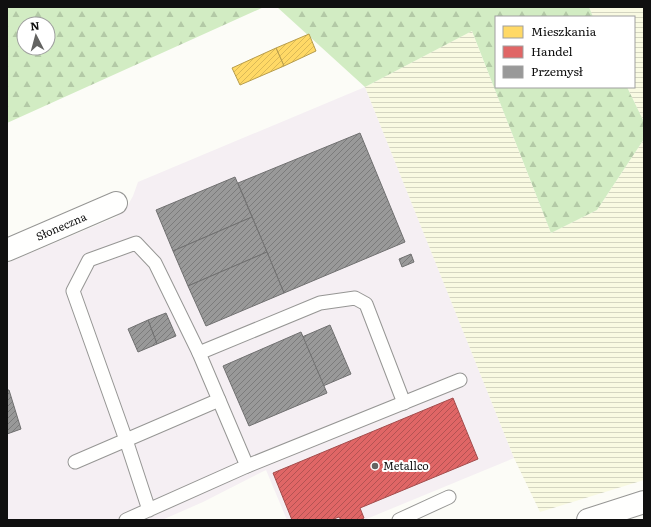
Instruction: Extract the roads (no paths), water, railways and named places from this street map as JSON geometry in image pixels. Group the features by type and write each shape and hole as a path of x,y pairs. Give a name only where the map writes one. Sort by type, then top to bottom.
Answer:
{"street":[{"name":"Słoneczna","path":"7,250 116,203"},
{"path":"588,520 644,502"}],"lane":[{"path":"149,510 126,440 72,291 89,260 136,243 155,263 199,353 247,466"},
{"path":"199,353 320,302 355,298 366,304 404,403"},
{"path":"126,520 247,466 460,380"},
{"path":"75,462 219,400"},
{"path":"399,520 449,497"}],"place":[{"name":"Metallco","path":"375,466"}]}
